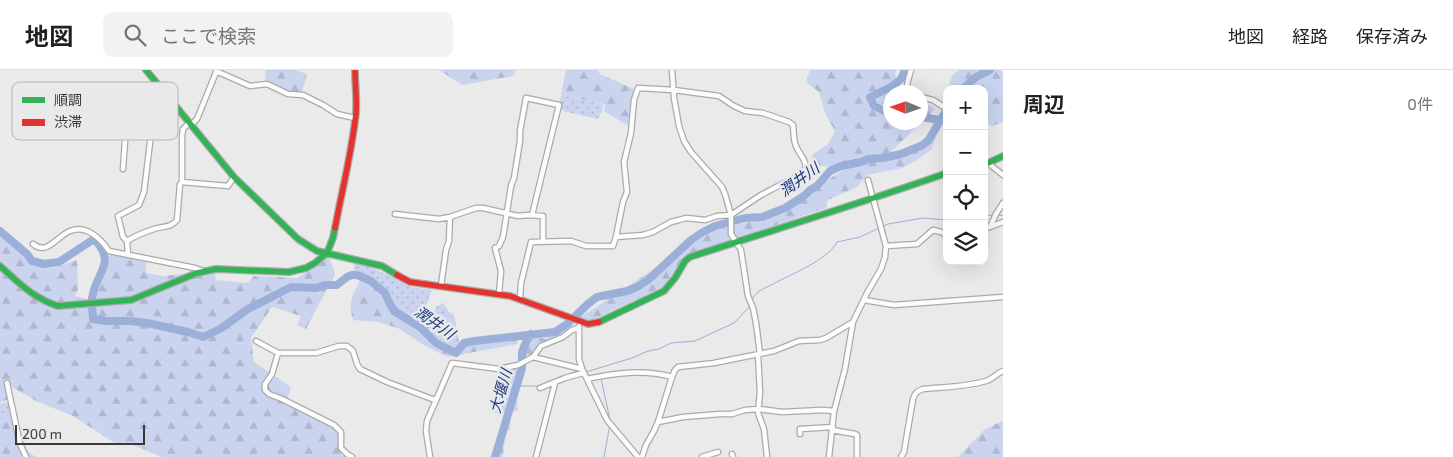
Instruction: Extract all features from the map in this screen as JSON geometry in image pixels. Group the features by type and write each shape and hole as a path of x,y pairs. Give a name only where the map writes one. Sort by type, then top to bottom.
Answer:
{"street":[{"path":"146,70 156,82"},
{"path":"209,70 216,71 250,86 267,84 288,94 303,95 323,104 337,114 355,118"},
{"path":"0,266 37,298 58,306 131,300 197,273 223,268 289,272 306,268 326,253 333,238 352,142 357,89 356,70"},
{"path":"672,70 679,126 684,141 691,152 722,187 731,216 731,234 741,250 748,296 753,308 759,354 759,417 764,429 767,457"},
{"path":"907,85 911,70"},
{"path":"127,241 156,228 174,224 177,220 180,184 182,182 182,137 184,129 197,120 216,71"},
{"path":"520,298 521,283 531,242 571,241 586,246 613,246 627,192 624,162 631,133 634,100 638,88 674,90 718,96 745,111 763,113 793,125 796,147 804,160 806,168 801,174 761,195 731,216 717,216 705,220 686,218 671,222 643,235 616,236"},
{"path":"499,294 501,272 495,248 499,246 503,237 511,186 516,169 526,98 559,105 532,215"},
{"path":"928,99 938,102 943,106"},
{"path":"178,109 234,177 298,239 317,250 382,266 410,282 520,298 563,314 579,323 597,323 664,291 685,261 690,258 943,174"},
{"path":"123,169 125,140"},
{"path":"128,255 127,241 123,237 118,216 139,205 144,192 150,140"},
{"path":"988,162 1003,156"},
{"path":"988,165 1003,176"},
{"path":"182,182 228,186 234,177"},
{"path":"829,457 834,411 845,369 853,322 882,269 885,256 886,246 868,180"},
{"path":"990,227 1003,203"},
{"path":"395,214 432,218 450,217 476,208 483,208 518,216 543,216 542,242"},
{"path":"440,286 449,241 450,217"},
{"path":"990,227 1003,222"},
{"path":"33,244 36,248 42,249 69,231 84,230 91,232 98,238 108,251 195,268 204,272"},
{"path":"886,246 917,244 933,230 943,233"},
{"path":"864,300 894,305 1003,297"},
{"path":"579,323 579,359 582,371 607,420 640,457 654,432 672,377 678,367 714,363 759,354 799,341 820,340 853,322"},
{"path":"430,457 426,431 427,420 452,363 499,368 518,365 530,358 542,346 563,337 579,323"},
{"path":"256,341 278,353 316,353 338,346 347,346 352,351 360,369 387,382 435,400"},
{"path":"278,353 272,374 265,384 265,390 269,394 334,425 341,432 341,448 352,457"},
{"path":"530,358 582,371"},
{"path":"902,457 913,399 918,391 923,388 974,384 990,380 1003,370"},
{"path":"540,388 582,371"},
{"path":"587,379 621,373 658,373 672,377"},
{"path":"7,383 20,444 26,457"},
{"path":"536,457 555,383"},
{"path":"658,422 683,417 732,414 745,410 759,409 782,412 834,411"},
{"path":"800,434 800,429 832,429 857,435 857,457"},
{"path":"702,457 718,452"}],"green space":[{"path":"265,70 295,70 307,74 302,92 294,94 266,83"},
{"path":"439,70 516,70 513,76 462,85"},
{"path":"566,70 597,70 600,74 634,89 628,126 604,111 605,104 561,95"},
{"path":"810,70 896,70 895,75 900,85 883,85 883,130 914,130 891,152 831,167 811,164 813,154 828,144 835,131 825,113 819,92 806,82"},
{"path":"959,70 1001,70 1003,73 1003,122 992,126 988,124 988,85 949,85 953,74"},
{"path":"561,95 603,104 603,109 598,119 563,111 559,105"},
{"path":"928,104 935,109 928,116"},
{"path":"942,124 931,150 917,160 902,168 867,175 857,187 828,200 826,208 685,256 663,287 593,320 579,318 714,230 762,219 796,201 852,164 913,147"},
{"path":"0,234 32,263 53,268 77,260 78,289 75,296 91,300 111,253 146,260 146,273 164,276 215,270 216,280 247,283 254,276 297,278 329,257 335,274 306,329 297,325 301,316 272,307 251,338 254,362 291,387 287,400 345,434 341,455 345,457 162,457 133,445 113,442 73,416 36,401 5,383 7,400 0,402"},
{"path":"354,263 367,266 393,277 410,287 432,290 423,315 430,321 436,307 443,303 450,313 443,330 434,333 401,316 390,305 385,290 354,272"},
{"path":"367,279 385,289 390,302 395,308 411,321 429,331 434,333 440,332 449,313 452,313 455,318 459,342 486,337 518,335 517,344 448,357 425,346 400,329 378,322 353,320 351,304 353,295 360,281"},
{"path":"574,321 570,331 562,337 540,343 533,354 522,361 518,359 522,342 527,337 535,336 545,339"},
{"path":"516,368 525,374 518,396 518,410 511,411 510,430 507,431 502,457 496,457 495,453 504,416 492,411 495,393 501,390 503,374"},
{"path":"11,401 13,413 0,413 0,404"},
{"path":"12,412 28,452 36,457 0,457 0,413"},
{"path":"1003,421 1003,457 958,457 985,429"}],"waterway":[{"path":"894,85 901,79 905,70"},
{"name":"潤井川","path":"967,85 976,77 990,70"},
{"path":"883,91 870,97 874,106 883,110"},
{"name":"潤井川","path":"0,231 27,254 32,261 44,264 59,262 94,239 101,248 105,262 92,299 93,319 147,323 203,337 220,329 248,309 291,287 316,288 325,285 337,285 347,277 357,275 371,281 385,293 394,311 420,327 436,343 456,353 464,343 555,332 567,324 597,297 627,291 648,280 691,240 703,232 715,226 745,218 762,217 785,208 817,186 830,171 841,166 868,159 901,154 923,145 928,141 943,116"},
{"path":"928,118 940,120"},
{"path":"988,216 993,215"},
{"path":"997,216 1003,215"},
{"path":"752,300 761,290 818,261 837,242 860,237 888,224 923,218 943,220"},
{"path":"586,372 659,349 671,343 695,341 734,323 750,306"},
{"name":"大堰川","path":"495,457 522,368 522,352 531,334"},
{"path":"517,386 538,386 574,372 582,371"},
{"path":"601,378 610,420"},
{"path":"604,457 610,424"}],"traffic: fast":[{"path":"146,70 156,82"},
{"path":"178,109 234,177 298,239 317,251 382,266 397,275"},
{"path":"988,163 1003,156"},
{"path":"599,322 664,291 675,278 685,261 690,257 943,174"},
{"path":"0,266 41,299 58,306 131,300 197,273 216,269 289,272 306,268 327,253 335,228"}],"traffic: jam":[{"path":"335,228 354,128 356,108 355,70"},
{"path":"397,275 410,282 510,296 588,324 599,322"}]}
